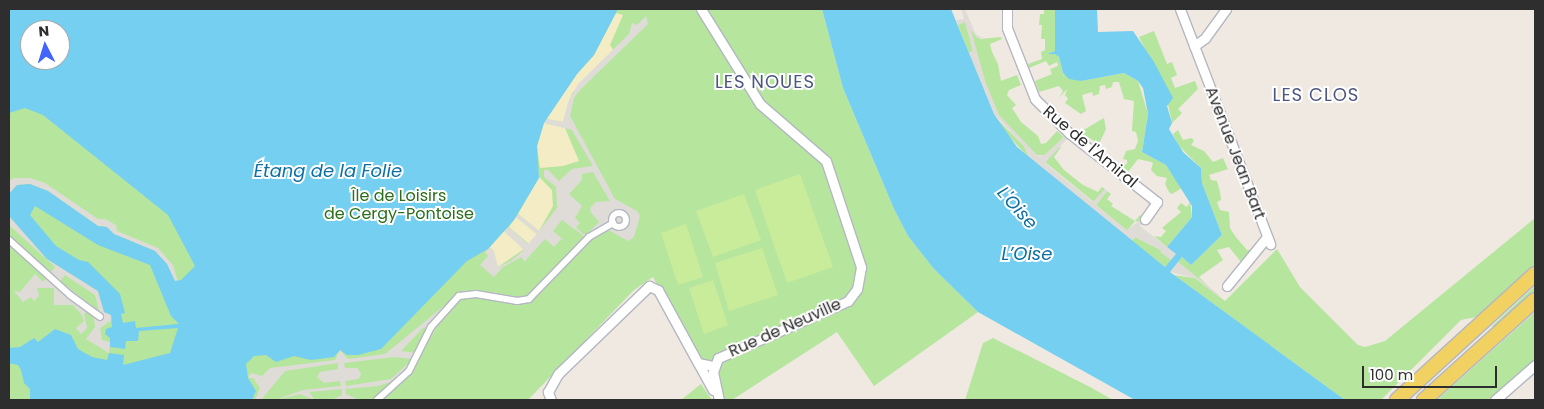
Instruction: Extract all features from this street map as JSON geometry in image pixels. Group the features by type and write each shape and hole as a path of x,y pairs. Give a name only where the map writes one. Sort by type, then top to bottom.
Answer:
{"main road":[{"path":"1397,400 1535,274"},
{"path":"1424,400 1535,300"}],"street":[{"name":"Rue de Neuville","path":"702,9 760,104 826,161 861,267 857,289 848,301 721,356 714,366 718,398"},
{"name":"Rue de l'Amiral","path":"1007,9 1006,28 1035,99 1069,133 1157,202 1145,219"},
{"name":"Avenue Jean Bart","path":"1180,9 1268,240 1226,286"},
{"path":"1194,46 1205,38 1226,9"},
{"path":"377,400 404,377 432,327 459,296 476,294 517,301 529,300 589,237 613,223"},
{"path":"9,240 70,295 100,317"},
{"path":"551,400 548,392 558,374 645,288 653,286 658,290 718,398"},
{"path":"698,363 714,366"},
{"path":"1495,400 1535,365"}],"green space":[{"name":"Île de Loisirs de Cergy-Pontoise","path":"9,9 822,9 843,88 894,209 908,236 934,269 978,312 874,386 837,332 732,400 722,400 689,348 653,277 634,290 528,400 9,400"},
{"path":"1044,9 1055,9 1055,51 1047,54 1055,54 1059,57 1063,74 1081,81 1124,73 1138,81 1148,114 1142,152 1166,165 1182,188 1172,194 1169,192 1165,184 1167,178 1157,176 1151,170 1153,163 1151,162 1138,159 1128,172 1120,165 1127,164 1127,160 1123,159 1126,151 1135,149 1138,141 1136,132 1132,131 1134,101 1124,99 1119,82 1113,82 1112,87 1106,89 1105,85 1100,86 1099,94 1093,96 1092,92 1082,95 1086,111 1081,114 1065,103 1068,99 1065,95 1067,89 1059,98 1063,91 1059,86 1039,92 1035,81 1052,74 1050,69 1058,66 1057,62 1049,66 1046,61 1029,68 1028,64 1042,59 1041,52 1045,50 1045,39 1041,39 1042,25 1039,25 1040,14 1044,14"},
{"path":"965,21 973,51 969,53 958,25"},
{"path":"970,28 980,39 1001,37 1002,39 990,44 998,64 1001,81 1017,75 1021,85 1009,90 1007,95 1016,105 1012,108 1021,122 1038,136 1041,144 1046,143 1057,131 1064,137 1045,155 1035,155 998,115 985,82"},
{"path":"1154,31 1167,64 1172,62 1177,75 1171,78 1175,88 1195,81 1198,89 1178,109 1182,113 1172,123 1164,86 1139,37"},
{"path":"996,118 1024,146 1029,158 1005,132"},
{"path":"1104,118 1106,129 1099,144 1080,132"},
{"path":"1178,130 1183,140 1192,138 1194,141 1191,145 1204,151 1213,162 1223,158 1228,169 1209,175 1211,180 1217,181 1221,200 1217,202 1220,210 1229,212 1230,228 1235,236 1247,250 1251,250 1241,262 1229,247 1217,250 1223,260 1199,277 1211,289 1178,262 1182,257 1191,265 1222,235 1202,183 1201,168 1179,146 1173,134"},
{"path":"1058,147 1061,147 1054,157 1064,170 1083,185 1098,192 1102,187 1105,189 1094,202 1045,162"},
{"path":"800,174 833,267 787,283 755,190"},
{"path":"1107,191 1111,194 1107,199 1113,204 1111,206 1135,221 1127,231 1096,205"},
{"path":"744,194 761,240 713,257 696,211"},
{"path":"1190,202 1192,217 1167,247 1154,236 1161,237 1166,231 1162,228 1181,212 1177,208 1181,203 1187,207"},
{"path":"1140,215 1143,218 1139,222 1135,221"},
{"path":"1535,218 1535,266 1481,316 1461,320 1381,400 1345,400 1174,275 1195,278 1225,301 1277,249 1300,287 1358,345 1365,347 1385,341"},
{"path":"686,224 703,277 678,285 661,233"},
{"path":"1135,237 1161,250 1171,260 1165,267 1132,241"},
{"path":"762,248 778,295 729,311 715,263"},
{"path":"713,280 728,325 704,334 689,288"},
{"path":"1535,286 1535,291 1494,328 1492,326"},
{"path":"1535,312 1535,361 1489,400 1437,400"},
{"path":"993,338 1113,400 965,400 983,343"},
{"path":"701,384 712,400 681,400"}],"sand":[{"path":"616,13 623,15 610,45 614,51 572,93 563,122 546,119 577,74 594,55"},
{"path":"544,123 565,128 579,161 563,166 540,168 537,146"},
{"path":"539,177 552,190 553,206 539,231 518,214"},
{"path":"516,217 537,234 529,244 509,227"},
{"path":"504,231 524,249 498,267 490,247"}],"shaded area":[{"path":"961,9 965,9 976,35 984,38 977,38 971,30 985,81 999,115 1038,156 1045,155 1064,137 1067,139 1045,163 1093,202 1105,189 1107,191 1096,205 1127,230 1143,218 1148,222 1143,222 1140,226 1176,254 1171,260 1160,252 1161,250 1135,237 1132,241 1029,158 1024,146 994,114 969,53 973,51 965,22 958,25 956,20 964,19"},
{"path":"646,16 648,24 574,98 570,116 615,199 637,211 640,216 634,237 628,241 605,228 527,302 517,303 486,297 461,298 442,318 408,377 382,400 372,400 397,380 378,386 345,389 346,394 359,400 332,400 342,395 342,389 309,392 315,400 300,394 275,400 303,390 341,386 340,381 324,383 317,377 320,372 338,369 338,363 285,371 261,400 255,400 260,388 253,378 248,378 251,373 262,376 270,368 335,360 340,350 348,359 385,354 461,292 493,292 516,299 526,298 585,237 562,220 553,231 562,238 554,247 545,239 524,262 522,257 503,267 494,277 480,265 488,256 485,252 490,247 494,251 498,267 511,261 524,250 504,231 509,227 528,244 537,234 516,217 518,214 539,231 557,208 556,187 544,177 544,170 548,170 559,181 572,169 593,166 572,130 544,123 546,119 563,122 568,102 578,84 629,34 632,23 637,25","holes":["593,172 610,201 596,202 591,207 590,211 599,222 587,234 583,234 576,227 580,223 575,218 582,206 569,194 582,180 582,174","428,327 417,353 401,351 423,328","394,357 413,359 391,379 346,386 345,381 359,379 361,373 357,368 345,368 344,363"]},
{"path":"14,178 30,178 45,183 98,219 105,219 116,225 117,231 158,248 173,265 178,282 173,280 167,264 155,251 114,234 104,226 98,226 48,191 30,184 17,185 9,194 9,181"},
{"path":"9,216 47,259 98,291 104,312 111,315 112,320 100,328 102,340 110,342 109,353 86,339 95,327 94,318 87,312 84,314 87,328 81,334 76,328 84,321 81,314 73,305 54,305 54,288 37,288 39,296 34,301 31,297 23,302 14,291 20,292 35,274 43,282 55,267 9,225","holes":["65,275 95,295 99,311 60,281"]},
{"path":"1178,262 1219,295 1195,278 1170,272"}],"water":[{"name":"Étang de la Folie","path":"9,9 618,9 594,55 577,74 544,123 537,146 539,178 514,220 488,249 467,261 381,349 358,355 347,355 340,350 334,357 311,360 294,356 276,362 266,355 254,356 246,364 248,378 256,391 252,400 30,400 30,389 24,383 21,370 18,365 9,363 9,348 20,347 34,338 38,342 55,329 71,335 78,349 92,357 107,360 109,353 124,355 123,365 170,353 178,328 139,331 138,341 126,341 125,349 110,347 110,338 105,334 106,329 112,327 111,315 104,312 98,291 47,259 9,216 9,194 17,185 30,184 48,191 98,226 107,227 114,234 155,251 167,264 175,281 181,280 195,266 168,215 43,115 25,108 9,113","holes":["35,206 98,245 150,265 171,316 179,324 136,328 135,321 123,323 121,314 125,313 120,294 88,262 79,260 56,246 30,215"]},
{"name":"L’Oise","path":"822,9 951,9 994,114 1017,147 1165,267 1176,254 1167,247 1192,217 1192,206 1166,165 1142,152 1148,114 1143,88 1138,81 1124,73 1081,81 1069,79 1063,73 1059,57 1055,54 1047,54 1055,51 1055,9 1097,9 1098,32 1133,31 1154,62 1173,98 1167,106 1172,123 1169,129 1183,152 1201,168 1202,183 1222,235 1191,265 1182,257 1170,272 1345,400 1135,400 978,312 934,269 908,236 894,209 843,88"}],"district":[{"name":"LES NOUES","path":"765,82"},
{"name":"LES CLOS","path":"1316,95"}],"water label":[{"name":"L'Oise","path":"1017,208"}]}
